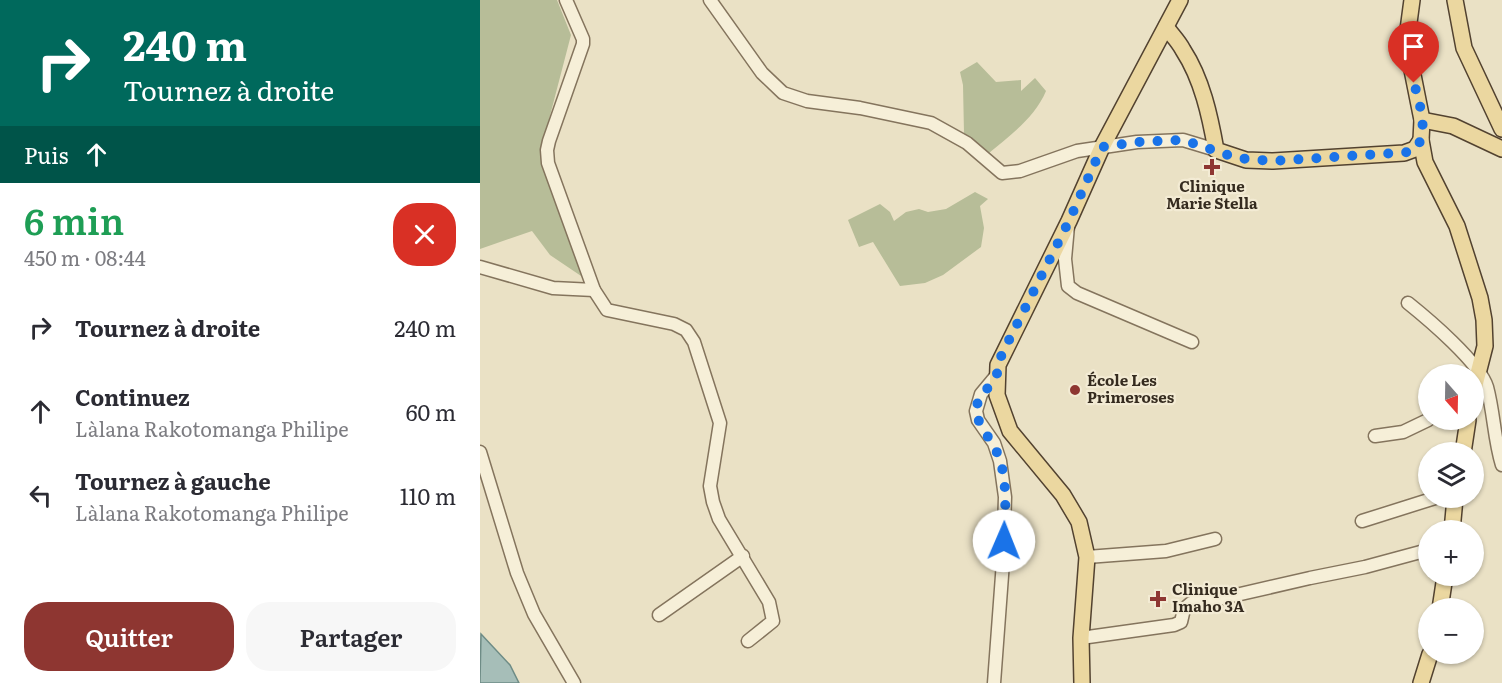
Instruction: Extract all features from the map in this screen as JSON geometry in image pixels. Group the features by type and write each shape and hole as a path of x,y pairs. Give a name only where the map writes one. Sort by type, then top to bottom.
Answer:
{"main road":[{"path":"1082,683 1081,638 1087,558 1079,522 1063,495 1010,431 997,395 996,376 1002,354 1069,221 1102,147 1180,0"},
{"path":"1412,0 1408,30 1409,55 1422,120 1421,140 1425,162 1456,226 1480,298 1485,339 1479,364"},
{"path":"1455,0 1464,48 1502,129"},
{"path":"1166,27 1183,50 1192,68 1210,121 1216,150 1246,160 1273,161 1404,153 1415,149 1421,140"},
{"path":"1422,120 1453,126 1502,149"},
{"path":"1421,683 1427,664"}],"street":[{"path":"566,0 583,44 547,150 548,162 594,290 608,310 675,324 686,330 694,342 720,423 710,486 713,502 719,519 769,602 773,621 748,641"},
{"path":"710,0 762,74 783,93 826,104 860,108 931,123 967,143 1002,173 1020,171 1077,151 1137,142 1183,140 1216,150"},
{"path":"1069,221 1065,259 1068,286 1192,342"},
{"path":"480,267 553,288 594,290"},
{"path":"1408,303 1430,320 1471,364"},
{"path":"994,683 1004,562 1005,497 1000,461 994,444 978,420 976,411 981,394 996,376"},
{"path":"1484,381 1487,386 1502,465"},
{"path":"1375,436 1403,432 1418,425"},
{"path":"480,452 517,573 534,614 574,683"},
{"path":"1362,521 1418,503"},
{"path":"1087,558 1166,551 1215,539"},
{"path":"1081,638 1174,624 1181,622 1184,609 1191,603 1210,602 1418,553"},
{"path":"659,615 743,556"}],"green space":[{"path":"480,0 557,0 571,35 540,154 587,280 550,255 532,231 480,249"},
{"path":"977,62 996,82 1021,80 1021,91 1035,78 1046,91 1029,117 989,153 964,133 963,85 960,72"},
{"path":"975,192 988,199 980,206 984,228 981,247 943,275 925,283 900,286 873,242 859,247 848,220 880,204 890,212 894,221 906,212 919,209 928,212 946,209"}],"water":[{"path":"481,634 510,665 519,683 480,683"}],"place":[{"name":"Clinique Marie Stella","path":"1212,167"},
{"name":"École Les Primeroses","path":"1075,390"},
{"name":"Clinique Imaho 3A","path":"1158,599"}],"route":[{"path":"1004,541 1004,478 994,444 981,426 976,411 981,394 996,376 1002,354 1069,221 1102,147 1137,142 1183,140 1195,142 1237,158 1273,161 1411,152 1421,140 1422,120 1414,83"}]}
